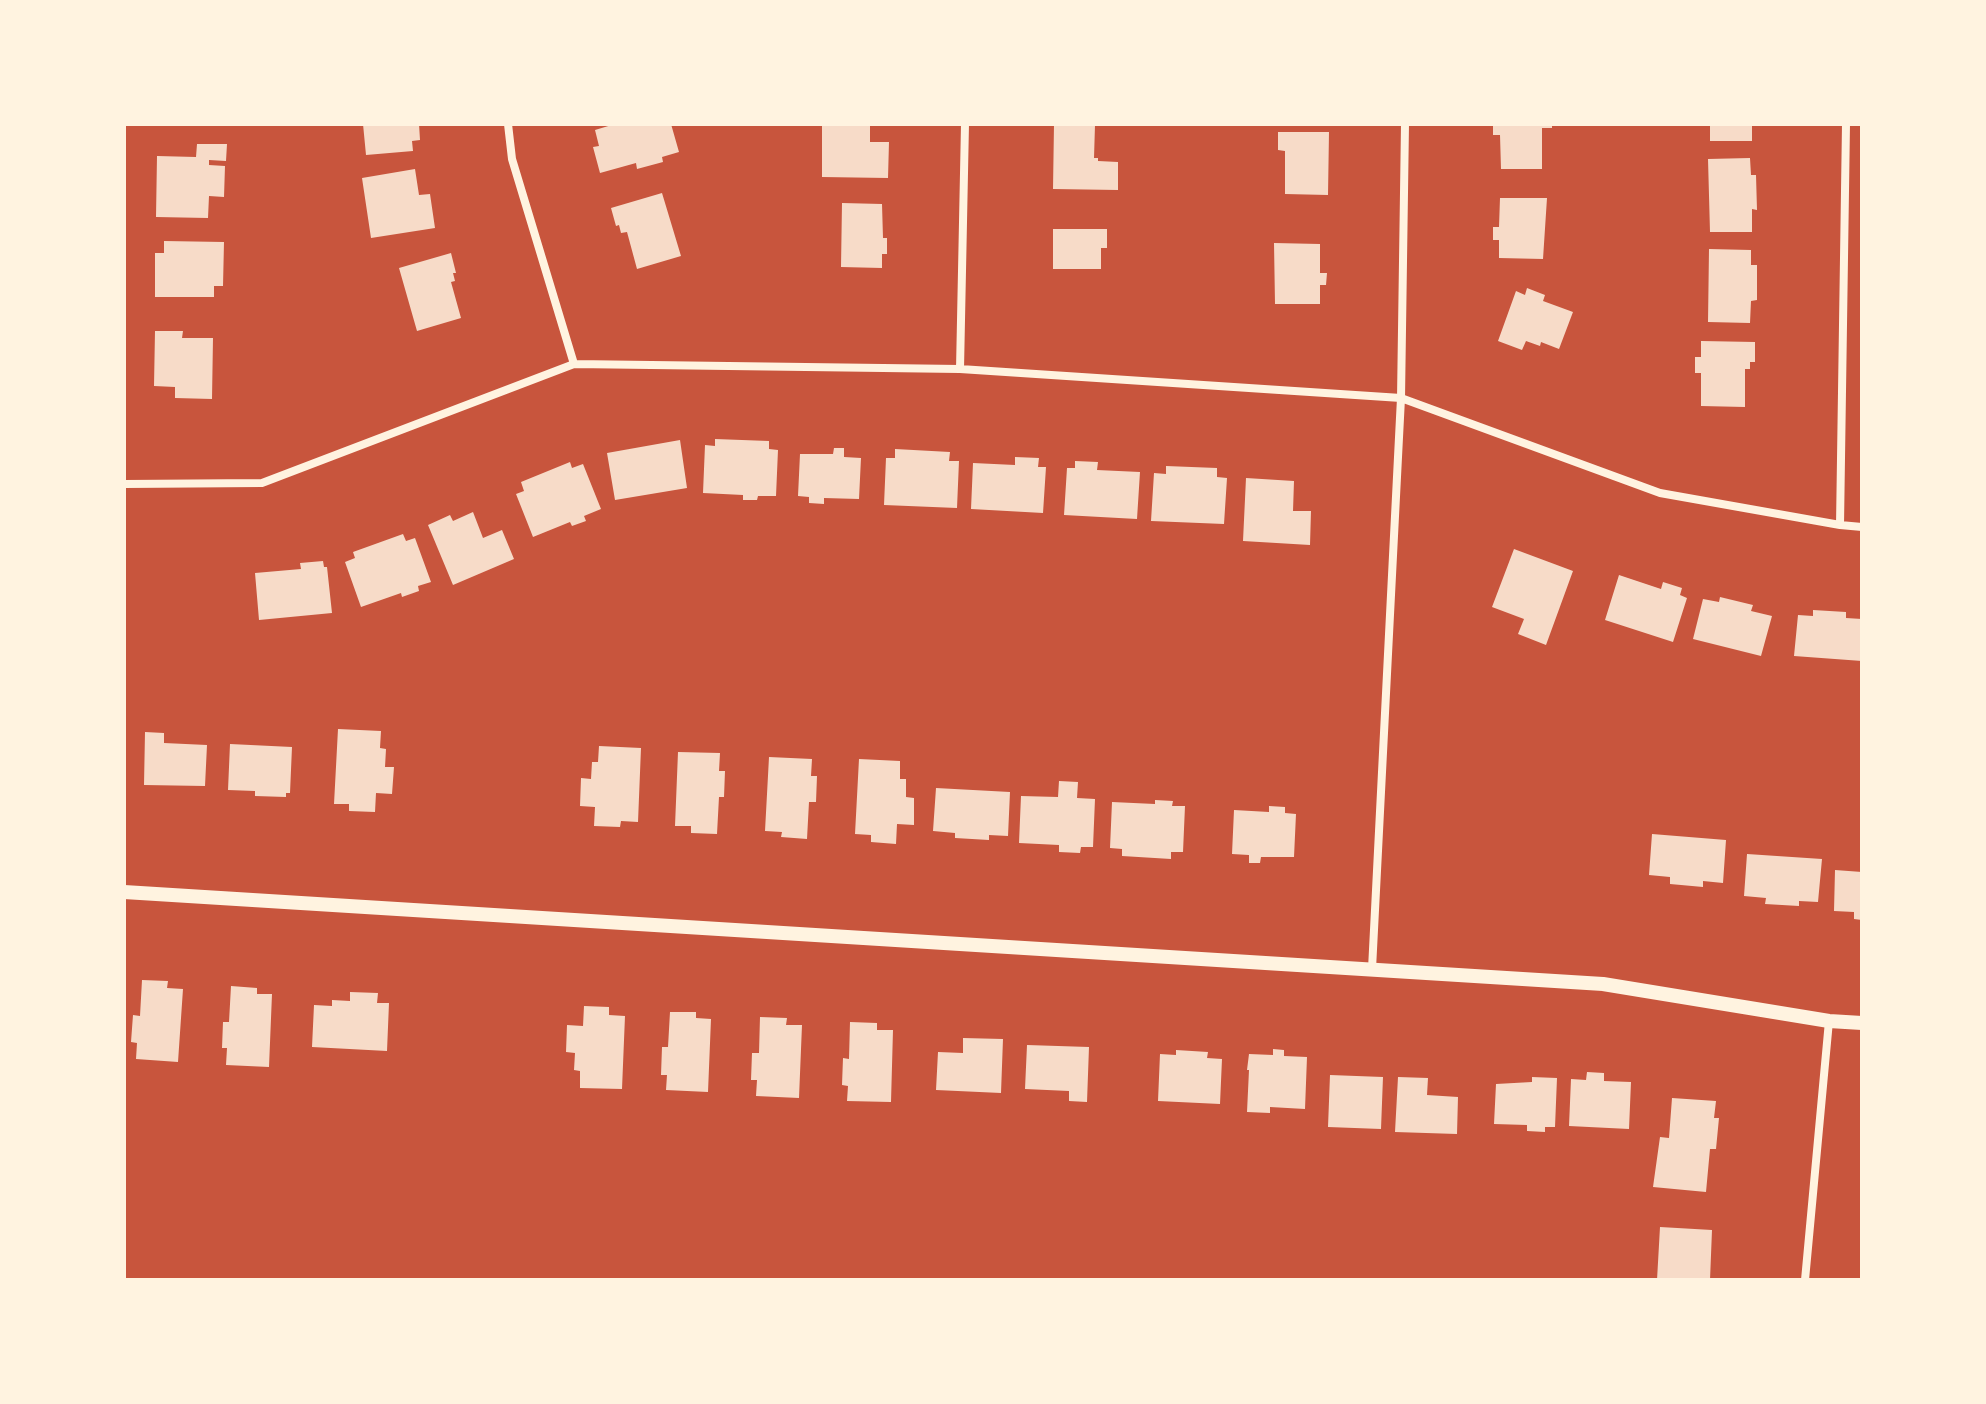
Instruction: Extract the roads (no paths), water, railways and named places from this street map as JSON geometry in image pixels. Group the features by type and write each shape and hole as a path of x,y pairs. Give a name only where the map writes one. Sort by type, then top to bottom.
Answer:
{"street":[{"path":"508,124 512,159 574,364"},
{"path":"960,369 965,124"},
{"path":"1372,969 1401,398 1405,124"},
{"path":"1840,525 1846,124"},
{"path":"124,484 262,483 574,364 960,369 1401,398 1660,493 1862,527"},
{"path":"124,892 1603,984 1829,1021 1862,1023"},
{"path":"1805,1280 1829,1021"}]}
